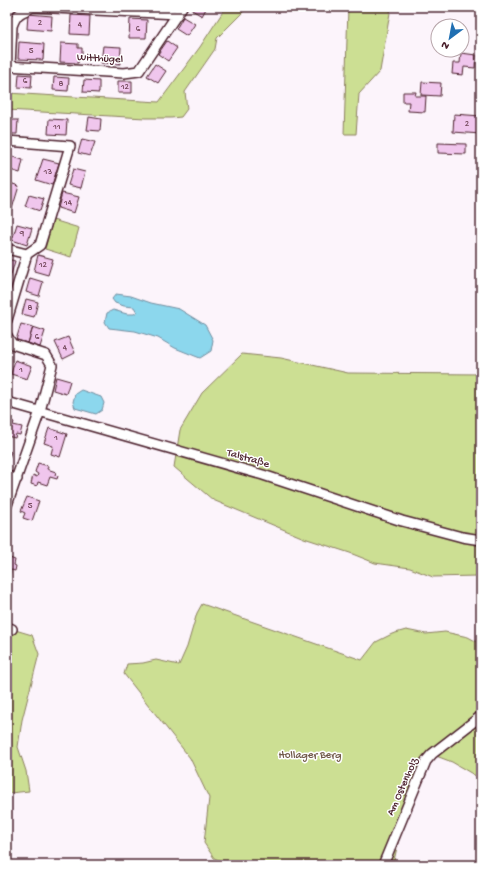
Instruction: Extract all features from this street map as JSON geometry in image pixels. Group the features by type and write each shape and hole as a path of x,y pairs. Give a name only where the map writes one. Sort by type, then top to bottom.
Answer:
{"street":[{"path":"9,66 12,26 18,14 33,7 180,10"},
{"name":"Witthügel","path":"9,66 124,73 139,71 180,10"},
{"path":"7,141 70,146 40,245 26,254 7,320"},
{"path":"7,249 26,254"},
{"path":"7,336 12,344 46,355 52,365 40,411 7,506"},
{"name":"Talstraße","path":"7,402 263,475 402,521 462,537 481,540"},
{"path":"7,476 17,479"},
{"name":"Am Ostenholz","path":"382,865 426,761 432,754 481,716"}],"green space":[{"path":"226,7 245,7 245,10 217,38 215,49 185,92 187,109 181,117 145,118 7,110 7,93 159,102 200,47"},
{"path":"348,7 391,7 380,71 359,94 356,134 344,134"},
{"path":"53,220 79,228 71,257 45,249"},
{"path":"242,354 281,358 348,373 481,374 481,577 433,577 410,568 375,563 304,538 213,500 174,467 180,430 202,393"},
{"name":"Hollager Berg","path":"202,604 362,660 376,642 392,634 406,630 426,634 445,632 468,637 481,644 481,779 452,762 431,754 397,830 398,843 393,865 231,865 214,858 204,843 209,798 190,758 124,674 127,664 156,660 179,665 187,647 197,613"},
{"path":"12,629 32,635 39,654 22,720 18,747 26,771 29,791 7,793 7,635"}],"water":[{"path":"116,294 131,296 151,303 179,309 205,325 213,340 211,351 200,358 175,348 158,338 135,331 109,328 105,322 107,313 113,310 127,314 134,314 137,312 134,307 115,303 112,299"},
{"path":"81,390 101,397 104,403 102,410 96,414 75,408 73,402 75,394"}],"building":[{"path":"194,7 207,7 202,16 192,10"},
{"path":"28,14 52,16 51,31 27,29"},
{"path":"71,15 90,16 89,35 70,34"},
{"path":"183,17 195,24 187,36 176,29"},
{"path":"130,19 147,20 146,38 129,38"},
{"path":"167,41 177,48 168,61 158,54"},
{"path":"19,42 44,44 43,60 18,59"},
{"path":"61,43 78,44 78,48 82,48 82,58 79,58 78,63 60,62"},
{"path":"103,46 121,47 120,64 101,63"},
{"path":"470,54 476,55 475,68 464,67 463,75 452,74 453,63 460,63 460,58 470,58"},
{"path":"155,64 166,71 158,83 147,76"},
{"path":"19,74 32,75 31,88 18,87"},
{"path":"54,77 69,78 68,91 53,90"},
{"path":"84,80 99,81 99,93 83,92"},
{"path":"118,81 132,81 132,93 118,93"},
{"path":"422,82 441,83 440,96 421,95"},
{"path":"403,92 416,92 415,96 426,96 425,112 408,111 409,102 403,102"},
{"path":"454,114 481,116 481,134 453,132"},
{"path":"89,117 101,119 100,131 87,130"},
{"path":"49,119 67,120 66,135 48,134"},
{"path":"7,120 18,120 17,134 7,134"},
{"path":"82,139 95,142 90,156 78,153"},
{"path":"438,143 466,144 466,154 438,153"},
{"path":"7,155 23,160 20,173 7,169"},
{"path":"43,159 59,163 52,185 36,180"},
{"path":"73,169 85,172 81,188 68,185"},
{"path":"7,182 19,186 12,209 7,208"},
{"path":"62,193 79,197 74,213 58,208"},
{"path":"29,195 44,199 40,211 25,206"},
{"path":"17,224 32,228 27,245 12,240"},
{"path":"38,255 53,259 48,275 34,271"},
{"path":"7,259 15,261 10,278 7,277"},
{"path":"30,278 43,282 39,296 26,292"},
{"path":"26,299 38,302 34,317 22,314"},
{"path":"21,324 33,327 28,343 16,340"},
{"path":"33,327 45,331 40,347 28,343"},
{"path":"68,337 75,353 63,359 55,342"},
{"path":"15,360 32,366 27,379 11,374"},
{"path":"56,377 70,381 66,394 53,390"},
{"path":"7,420 14,422 13,425 22,427 20,435 16,434 15,438 7,436"},
{"path":"49,428 67,434 60,457 51,454 53,446 44,443"},
{"path":"7,450 11,452 7,463"},
{"path":"38,463 48,466 47,469 56,472 55,475 58,476 57,479 50,477 47,485 38,482 37,486 31,484 33,475 37,477 38,474 35,472"},
{"path":"27,497 39,501 32,521 23,518 25,513 21,511"},
{"path":"7,557 15,560 14,565 16,566 15,571 11,570 7,583"}]}
